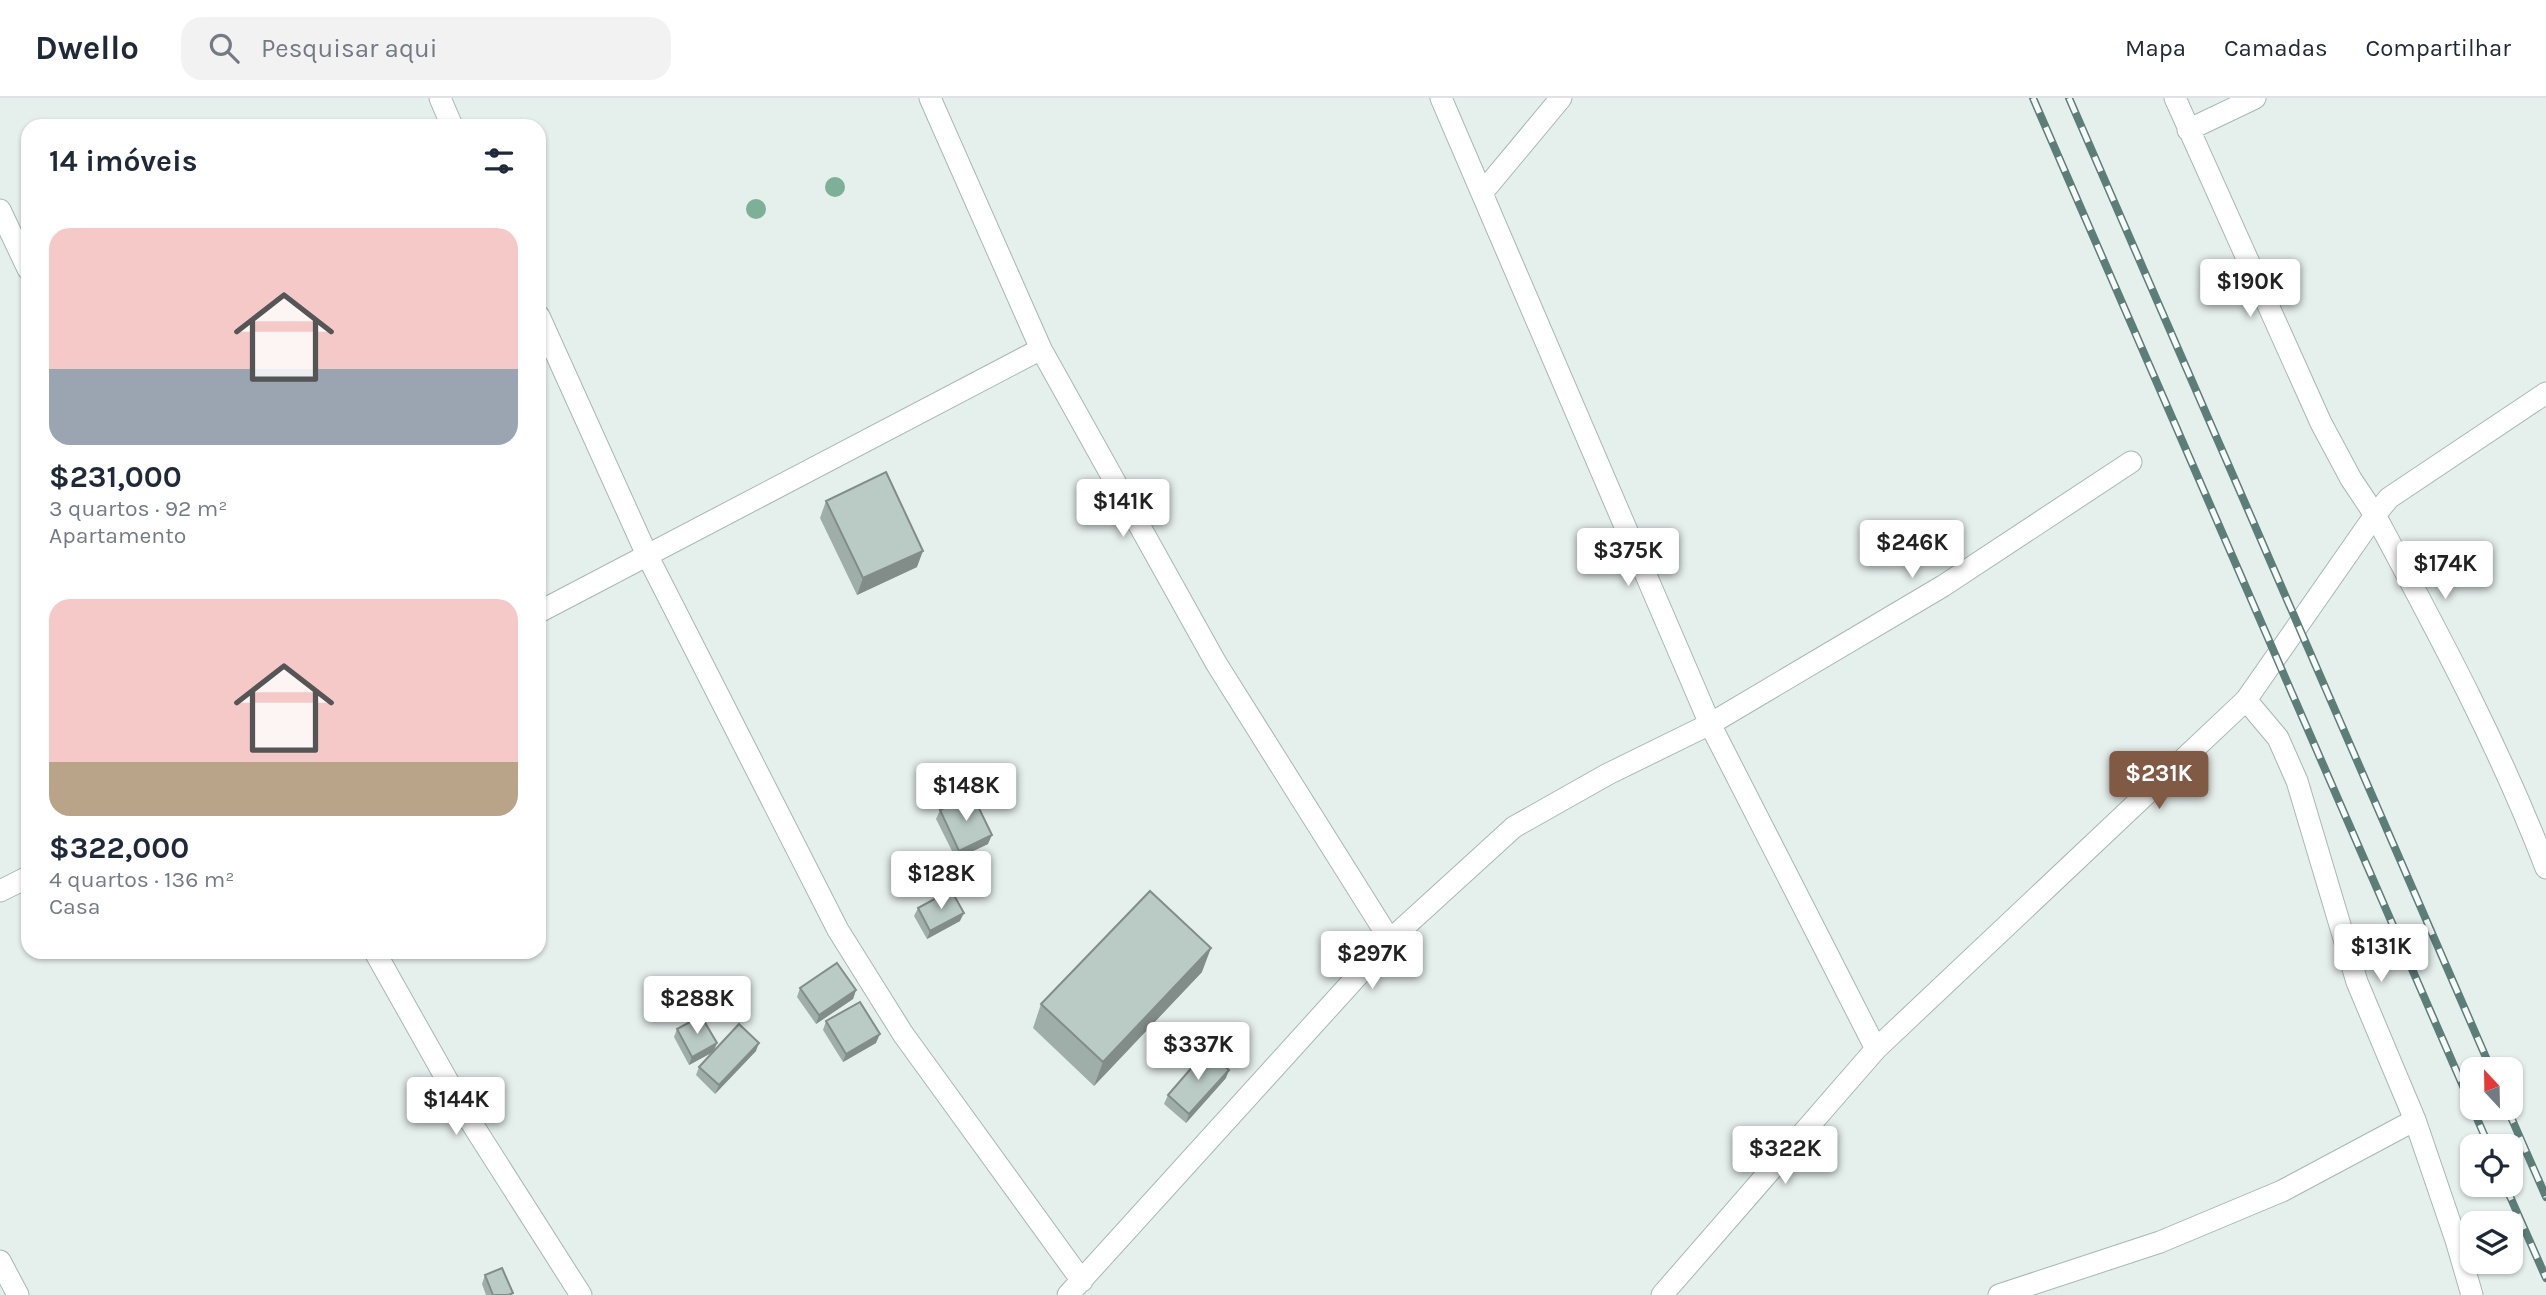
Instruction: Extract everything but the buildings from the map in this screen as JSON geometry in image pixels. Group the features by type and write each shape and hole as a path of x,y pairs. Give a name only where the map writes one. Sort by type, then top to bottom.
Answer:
{"street":[{"path":"440,98 449,119"},
{"path":"930,98 1041,349 1216,663 1390,940"},
{"path":"1441,98 1710,724 1876,1049"},
{"path":"1482,193 1561,98"},
{"path":"2175,98 2321,422 2351,479 2375,515 2465,684 2521,801 2546,868"},
{"path":"2188,130 2255,98"},
{"path":"0,210 21,254"},
{"path":"546,331 648,555 838,930 903,1034 1075,1288 1390,940 1514,827 1608,774 1710,724 1943,586 2131,462"},
{"path":"546,608 1041,349"},
{"path":"1662,1295 1876,1049 2245,700 2389,498 2546,393"},
{"path":"2245,700 2278,738 2297,781 2357,982 2415,1120 2472,1295"},
{"path":"0,891 21,880"},
{"path":"379,959 469,1119 581,1295"},
{"path":"1999,1295 2160,1242 2282,1191 2415,1120"},
{"path":"0,1261 18,1295"}],"railway":[{"path":"2033,98 2484,1134"},
{"path":"2069,98 2486,1057"},
{"path":"2512,1120 2546,1197"},
{"path":"2510,1197 2546,1278"}]}
